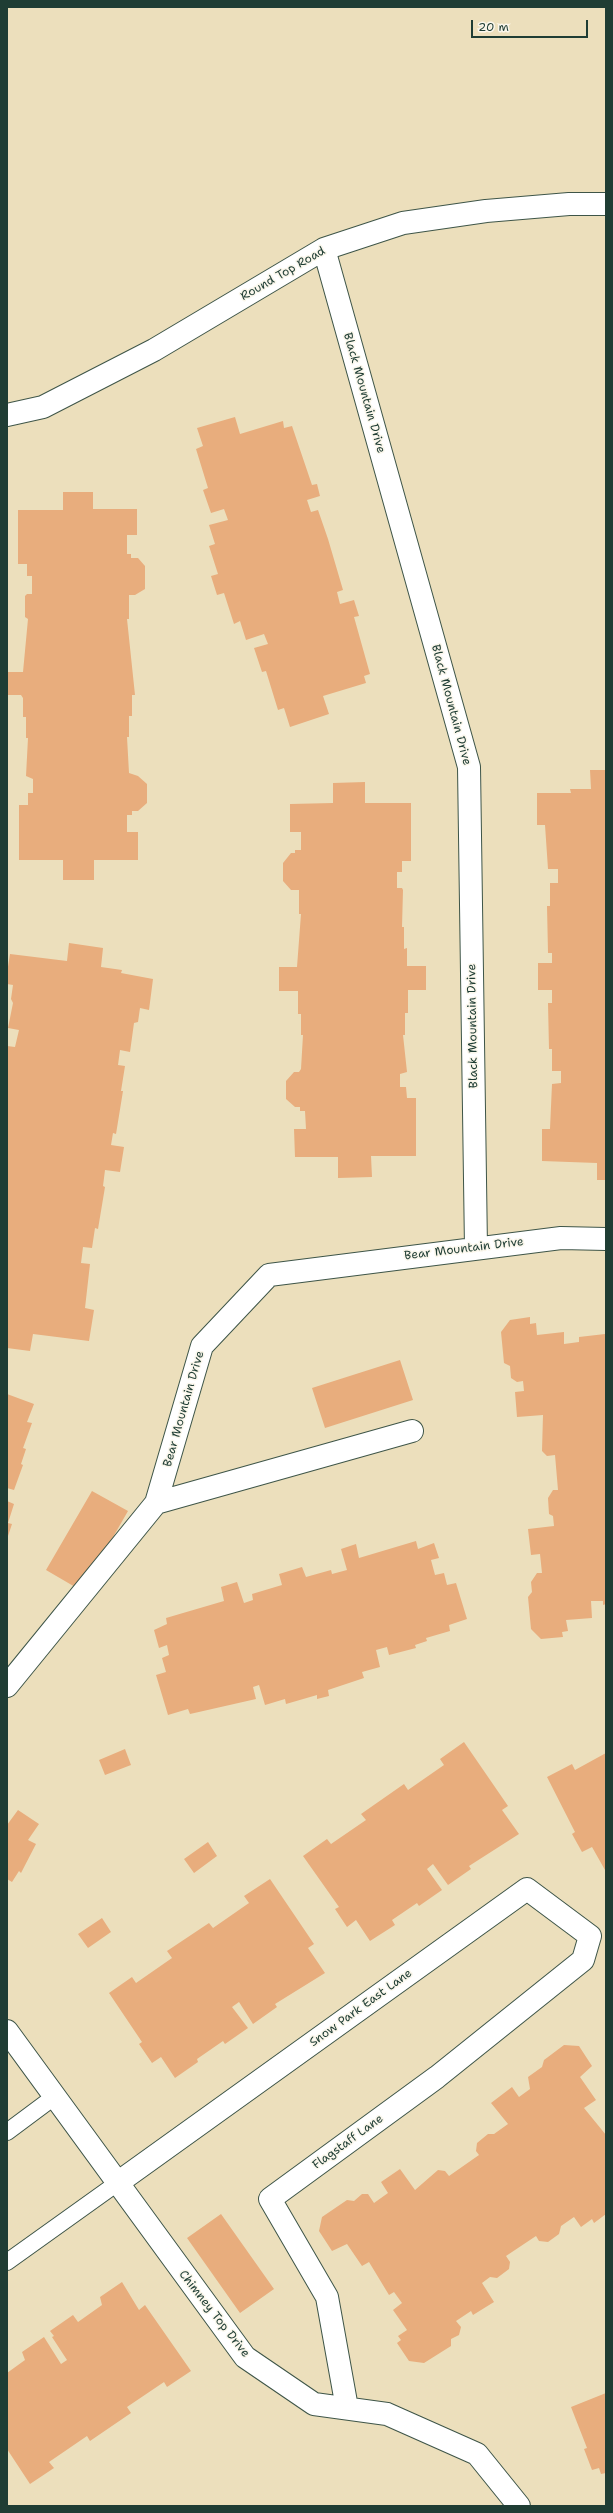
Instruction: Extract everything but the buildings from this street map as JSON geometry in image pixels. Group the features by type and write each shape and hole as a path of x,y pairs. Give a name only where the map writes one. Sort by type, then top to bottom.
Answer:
{"street":[{"name":"Round Top Road","path":"7,415 43,407 154,350 324,249 403,223 486,211 569,204 606,204"},
{"name":"Black Mountain Drive","path":"324,249 469,767 476,1248"},
{"name":"Bear Mountain Drive","path":"7,1686 156,1503 202,1346 269,1275 561,1238 606,1239"},
{"path":"156,1503 412,1431"},
{"name":"Snow Park East Lane","path":"116,2184 527,1889 598,1932"},
{"name":"Flagstaff Lane","path":"346,2408 327,2297 270,2199 437,2077 583,1960 598,1932"},
{"name":"Chimney Top Drive","path":"7,2031 116,2184 245,2357 314,2404 387,2414 477,2454 519,2506"}],"lane":[{"path":"7,2132 54,2097"},
{"path":"7,2262 116,2184"}]}
